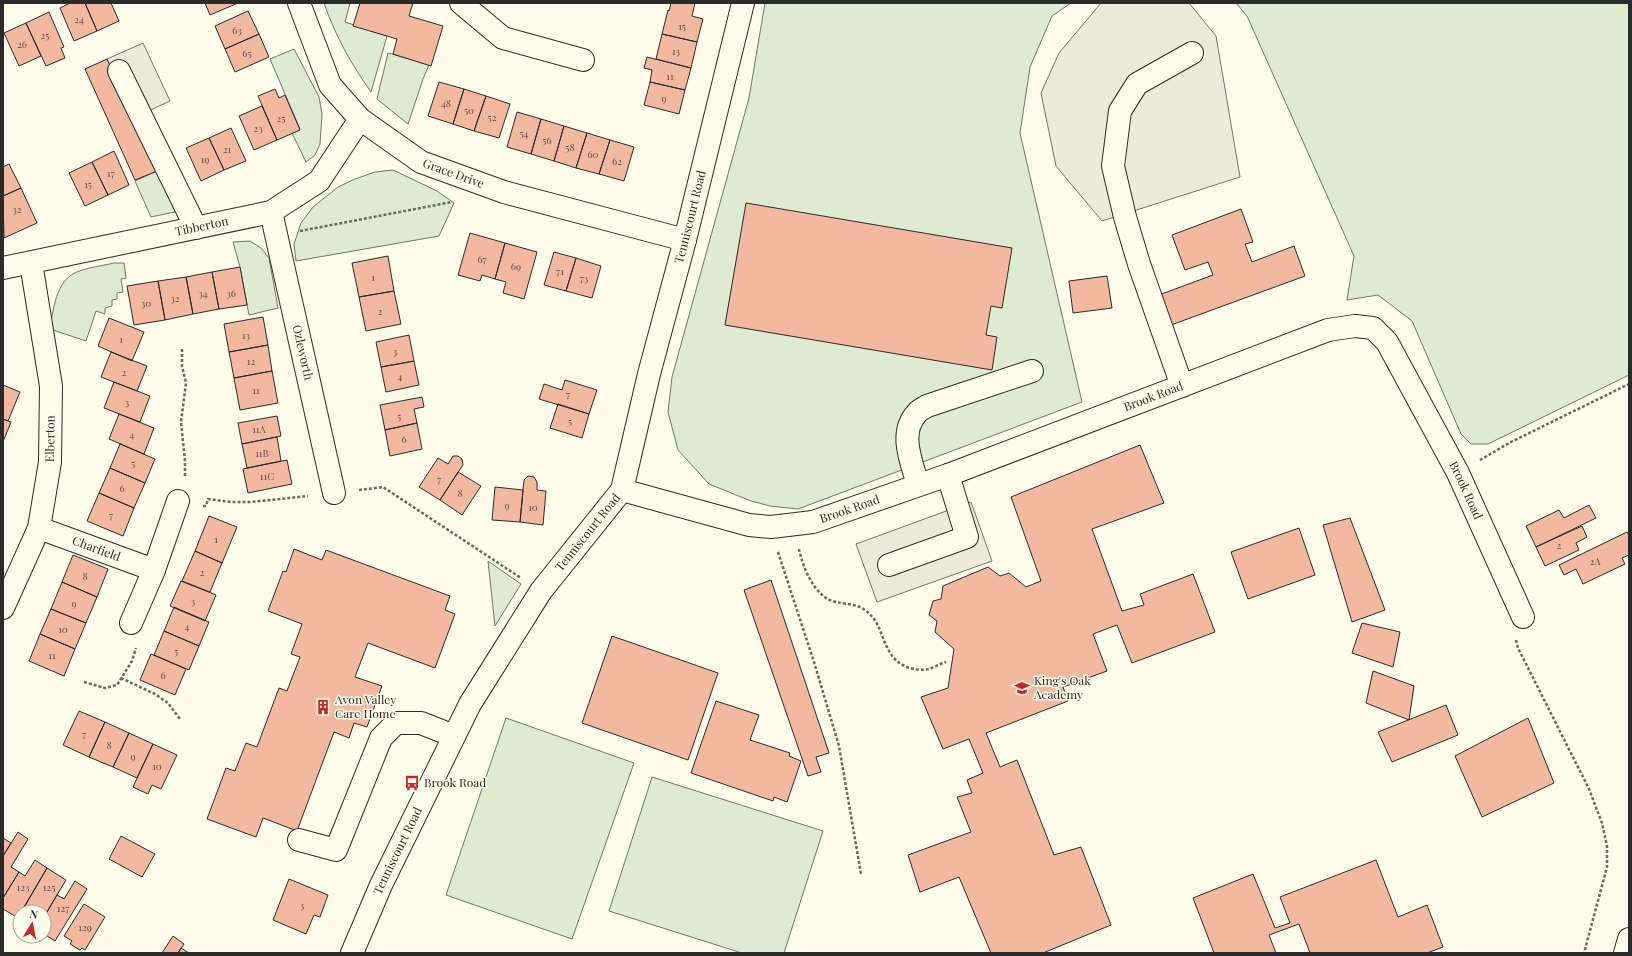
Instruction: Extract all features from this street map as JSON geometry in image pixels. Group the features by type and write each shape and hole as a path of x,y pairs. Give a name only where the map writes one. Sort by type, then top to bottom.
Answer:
{"main road":[{"name":"Grace Drive","path":"299,3 330,86 360,119 421,162 504,192 685,240"},
{"path":"461,3 503,38 583,60"},
{"name":"Tenniscourt Road","path":"352,953 381,885 470,704 541,591 622,490 648,374 685,240 743,3"},
{"path":"1182,386 1139,264 1112,166 1120,111 1137,84 1192,53"},
{"path":"119,71 196,228"},
{"name":"Tibberton","path":"3,268 271,212 319,180 360,119"},
{"name":"Ozleworth","path":"271,212 334,493"},
{"name":"Elberton","path":"3,608 38,528 50,462 51,386 31,263"},
{"name":"Brook Road","path":"622,490 749,525 771,527 792,526 813,522 948,475 1328,330 1354,326 1373,328 1387,342 1458,473 1520,609"},
{"path":"918,485 908,446 909,426 916,413 927,406 1032,371"},
{"path":"889,565 967,537 948,475"},
{"path":"131,623 154,570 178,501"},
{"name":"Charfield","path":"38,528 154,570"},
{"path":"298,840 336,850 381,738 396,723 421,723 454,736"},
{"path":"1625,953 1629,939"}],"path":[{"path":"276,236 456,201"},
{"path":"1458,473 1511,442 1629,384"},
{"path":"792,526 801,556 812,583 822,596 833,602 850,604 863,608 876,620 891,655 902,665 915,669 928,669 946,662"},
{"path":"780,560 814,662 839,746 862,874"},
{"path":"1520,609 1513,628 1518,648 1589,790 1602,823 1607,846 1607,867 1584,953"},
{"path":"84,682 105,688 117,685 132,661 141,636 128,632 131,623"},
{"path":"121,678 155,694 168,703 180,719"}],"green space":[{"path":"324,3 350,3 345,22 387,36 371,92 344,49"},
{"path":"765,3 1071,3 1052,16 1030,67 1020,133 1082,402 798,509 770,506 751,501 709,484 678,450 668,412 672,377 749,98"},
{"path":"1236,3 1629,3 1629,375 1488,444 1471,444 1461,434 1412,321 1378,295 1347,300 1354,256 1247,16"},
{"path":"294,49 319,97 322,114 320,144 315,155 306,162 292,133 300,129 270,59"},
{"path":"388,53 429,65 408,124 377,99"},
{"path":"393,170 437,191 454,203 439,236 296,261 294,244 301,223 313,207 338,187 355,179 375,172"},
{"path":"157,171 179,211 151,217 135,181"},
{"path":"250,241 261,248 269,258 278,308 249,315 240,267 233,242"},
{"path":"114,263 124,263 126,278 121,279 123,292 117,293 117,299 112,300 112,306 105,308 105,314 96,311 86,341 50,329 54,305 64,282 77,272"},
{"path":"488,561 521,584 495,626"},
{"path":"506,718 634,763 572,939 446,895"},
{"path":"652,777 823,831 784,953 742,953 609,911"}],"shaded area":[{"path":"1101,3 1189,3 1216,36 1240,177 1102,221 1056,166 1041,93 1059,53"},
{"path":"143,43 170,101 133,118 107,59"},
{"path":"971,502 992,561 877,602 856,544"}],"building":[{"path":"70,3 85,3 97,31 74,41 60,8"},
{"path":"85,3 111,3 119,21 97,31"},
{"path":"205,3 238,3 210,15"},
{"path":"360,3 413,3 409,16 443,26 431,66 393,54 397,39 353,26"},
{"path":"671,3 695,3 692,16 703,19 697,42 662,34"},
{"path":"248,11 259,34 225,49 215,26"},
{"path":"49,12 64,47 61,48 65,58 46,66 26,23"},
{"path":"26,23 41,56 19,66 4,33"},
{"path":"259,34 269,57 235,72 225,49"},
{"path":"662,34 697,42 691,68 656,59"},
{"path":"647,57 691,68 685,90 650,82 652,70 644,68"},
{"path":"107,59 157,171 135,180 85,69"},
{"path":"439,82 464,89 453,124 428,116"},
{"path":"650,82 685,90 679,114 644,105"},
{"path":"275,89 279,98 285,95 300,130 277,140 258,96"},
{"path":"464,89 486,96 474,131 453,124"},
{"path":"486,96 510,104 499,138 474,131"},
{"path":"262,106 277,140 254,150 239,116"},
{"path":"517,112 541,119 531,154 507,147"},
{"path":"541,119 564,126 554,161 531,154"},
{"path":"564,126 587,133 576,168 554,161"},
{"path":"231,128 246,161 224,170 209,138"},
{"path":"587,133 610,140 599,174 576,168"},
{"path":"209,138 224,170 201,181 186,148"},
{"path":"610,140 634,147 624,181 599,174"},
{"path":"114,151 129,185 108,195 92,162"},
{"path":"92,162 108,195 85,206 69,173"},
{"path":"9,164 21,188 3,196 3,167"},
{"path":"21,188 37,223 4,238 3,196"},
{"path":"746,203 1012,248 1002,308 991,306 986,335 997,337 992,370 725,325"},
{"path":"1241,209 1253,242 1245,244 1252,262 1294,246 1305,276 1171,325 1159,295 1213,275 1208,262 1185,270 1172,235"},
{"path":"470,233 505,243 495,279 482,275 480,281 458,275"},
{"path":"505,243 537,252 524,299 503,293 506,282 495,279"},
{"path":"554,252 576,258 566,291 544,285"},
{"path":"388,256 394,291 359,297 352,263"},
{"path":"576,258 601,266 592,298 566,291"},
{"path":"240,267 247,305 219,309 212,272"},
{"path":"212,272 219,309 193,314 186,277"},
{"path":"1107,276 1112,308 1073,313 1069,281"},
{"path":"186,277 193,314 165,320 158,281"},
{"path":"158,281 165,320 134,325 127,286"},
{"path":"394,291 401,324 366,331 359,297"},
{"path":"263,317 268,345 229,352 224,324"},
{"path":"109,318 144,332 132,361 98,346"},
{"path":"409,335 414,361 381,367 376,342"},
{"path":"268,345 272,371 234,378 229,352"},
{"path":"111,352 147,366 137,391 101,377"},
{"path":"414,361 419,385 386,392 381,367"},
{"path":"272,371 278,403 240,410 234,378"},
{"path":"565,380 597,390 589,414 539,399 544,384 562,390"},
{"path":"114,382 150,396 140,422 104,408"},
{"path":"3,385 20,392 8,421 3,419"},
{"path":"422,397 424,407 414,409 417,423 385,430 380,405"},
{"path":"558,404 589,414 582,438 550,428"},
{"path":"119,414 154,428 144,454 109,439"},
{"path":"277,416 281,436 242,444 238,423"},
{"path":"3,419 11,422 3,442"},
{"path":"417,423 422,449 390,456 385,430"},
{"path":"277,437 281,461 247,468 242,444"},
{"path":"120,444 155,459 145,483 110,468"},
{"path":"1140,445 1164,503 1092,529 1122,611 1144,605 1140,594 1193,574 1215,632 1132,663 1117,625 1093,634 1107,671 1063,687 1068,701 986,733 1000,767 1017,760 1054,855 1081,847 1111,925 1043,953 991,953 959,877 920,892 908,855 971,832 957,797 972,793 967,780 983,773 969,739 943,749 921,697 948,688 954,649 935,632 937,621 929,615 933,601 941,599 943,586 988,567 1000,576 1009,573 1026,587 1041,581 1011,497"},
{"path":"453,456 458,456 462,459 463,465 440,500 419,487 438,458 448,464"},
{"path":"287,460 292,484 248,493 243,469"},
{"path":"110,468 145,483 134,508 99,493"},
{"path":"458,472 481,486 462,515 440,500"},
{"path":"528,476 534,477 537,482 537,490 546,491 543,525 520,522 524,480"},
{"path":"495,487 523,490 520,522 492,520"},
{"path":"99,493 134,508 123,536 87,521"},
{"path":"1589,505 1596,518 1536,547 1526,526 1559,510 1564,518"},
{"path":"209,516 237,527 222,563 195,551"},
{"path":"1350,518 1385,610 1352,622 1323,525"},
{"path":"1582,526 1587,537 1576,543 1579,550 1545,566 1536,547"},
{"path":"1299,528 1315,575 1248,599 1231,552"},
{"path":"1627,532 1629,535 1629,555 1622,558 1625,564 1583,584 1576,569 1564,575 1559,565"},
{"name":"Avon Valley Care Home","path":"294,549 322,560 326,550 450,596 445,610 455,614 435,668 368,643 355,677 382,686 367,727 354,723 349,738 334,732 297,831 263,818 256,837 207,819 226,768 235,771 246,743 257,747 279,688 287,691 300,657 291,654 302,624 268,611 283,571 286,572"},
{"path":"195,551 222,563 210,592 182,581"},
{"path":"73,555 108,569 97,597 62,582"},
{"path":"771,580 829,753 816,757 821,772 808,776 744,590"},
{"path":"181,581 216,595 205,621 170,606"},
{"path":"62,582 97,597 86,623 51,609"},
{"path":"174,607 209,622 199,646 164,631"},
{"path":"51,609 86,623 75,649 40,634"},
{"path":"1362,623 1400,632 1393,667 1352,653"},
{"path":"164,631 199,646 189,670 154,655"},
{"path":"40,634 75,649 64,676 29,661"},
{"path":"612,636 718,673 688,760 582,723"},
{"path":"151,654 186,669 175,695 140,680"},
{"path":"1373,671 1414,686 1409,720 1366,703"},
{"path":"716,701 759,715 750,740 790,753 789,756 801,761 787,802 774,797 773,801 691,773"},
{"path":"1446,705 1458,735 1392,762 1378,732"},
{"path":"79,711 105,722 89,757 63,745"},
{"path":"1528,718 1554,783 1482,817 1455,756"},
{"path":"105,722 129,733 113,767 89,757"},
{"path":"129,733 153,744 137,778 113,767"},
{"path":"153,744 177,755 161,789 152,785 148,794 133,787"},
{"path":"18,832 28,839 11,867 19,872 3,898 3,856"},
{"path":"121,836 155,854 142,877 109,859"},
{"path":"3,838 11,843 3,856"},
{"path":"35,860 47,868 26,904 12,904 12,914 3,909 3,898 19,872 25,876"},
{"path":"1376,860 1398,917 1427,905 1443,947 1427,953 1310,953 1299,924 1269,935 1276,953 1214,953 1193,898 1253,874 1275,928 1290,923 1280,897"},
{"path":"47,868 66,880 52,904 26,904"},
{"path":"289,879 328,895 320,917 314,915 306,934 273,920"},
{"path":"75,881 87,889 55,941 52,939 52,904 57,895 64,899"},
{"path":"84,904 105,917 85,950 82,948 80,950 70,944 72,941 64,936"},
{"path":"173,936 184,944 178,953 162,953"},
{"path":"181,948 189,953 178,953"}],"place":[{"name":"King's Oak Academy","path":"1022,688"},
{"name":"Avon Valley Care Home","path":"323,707"},
{"name":"Brook Road","path":"412,783"}]}
